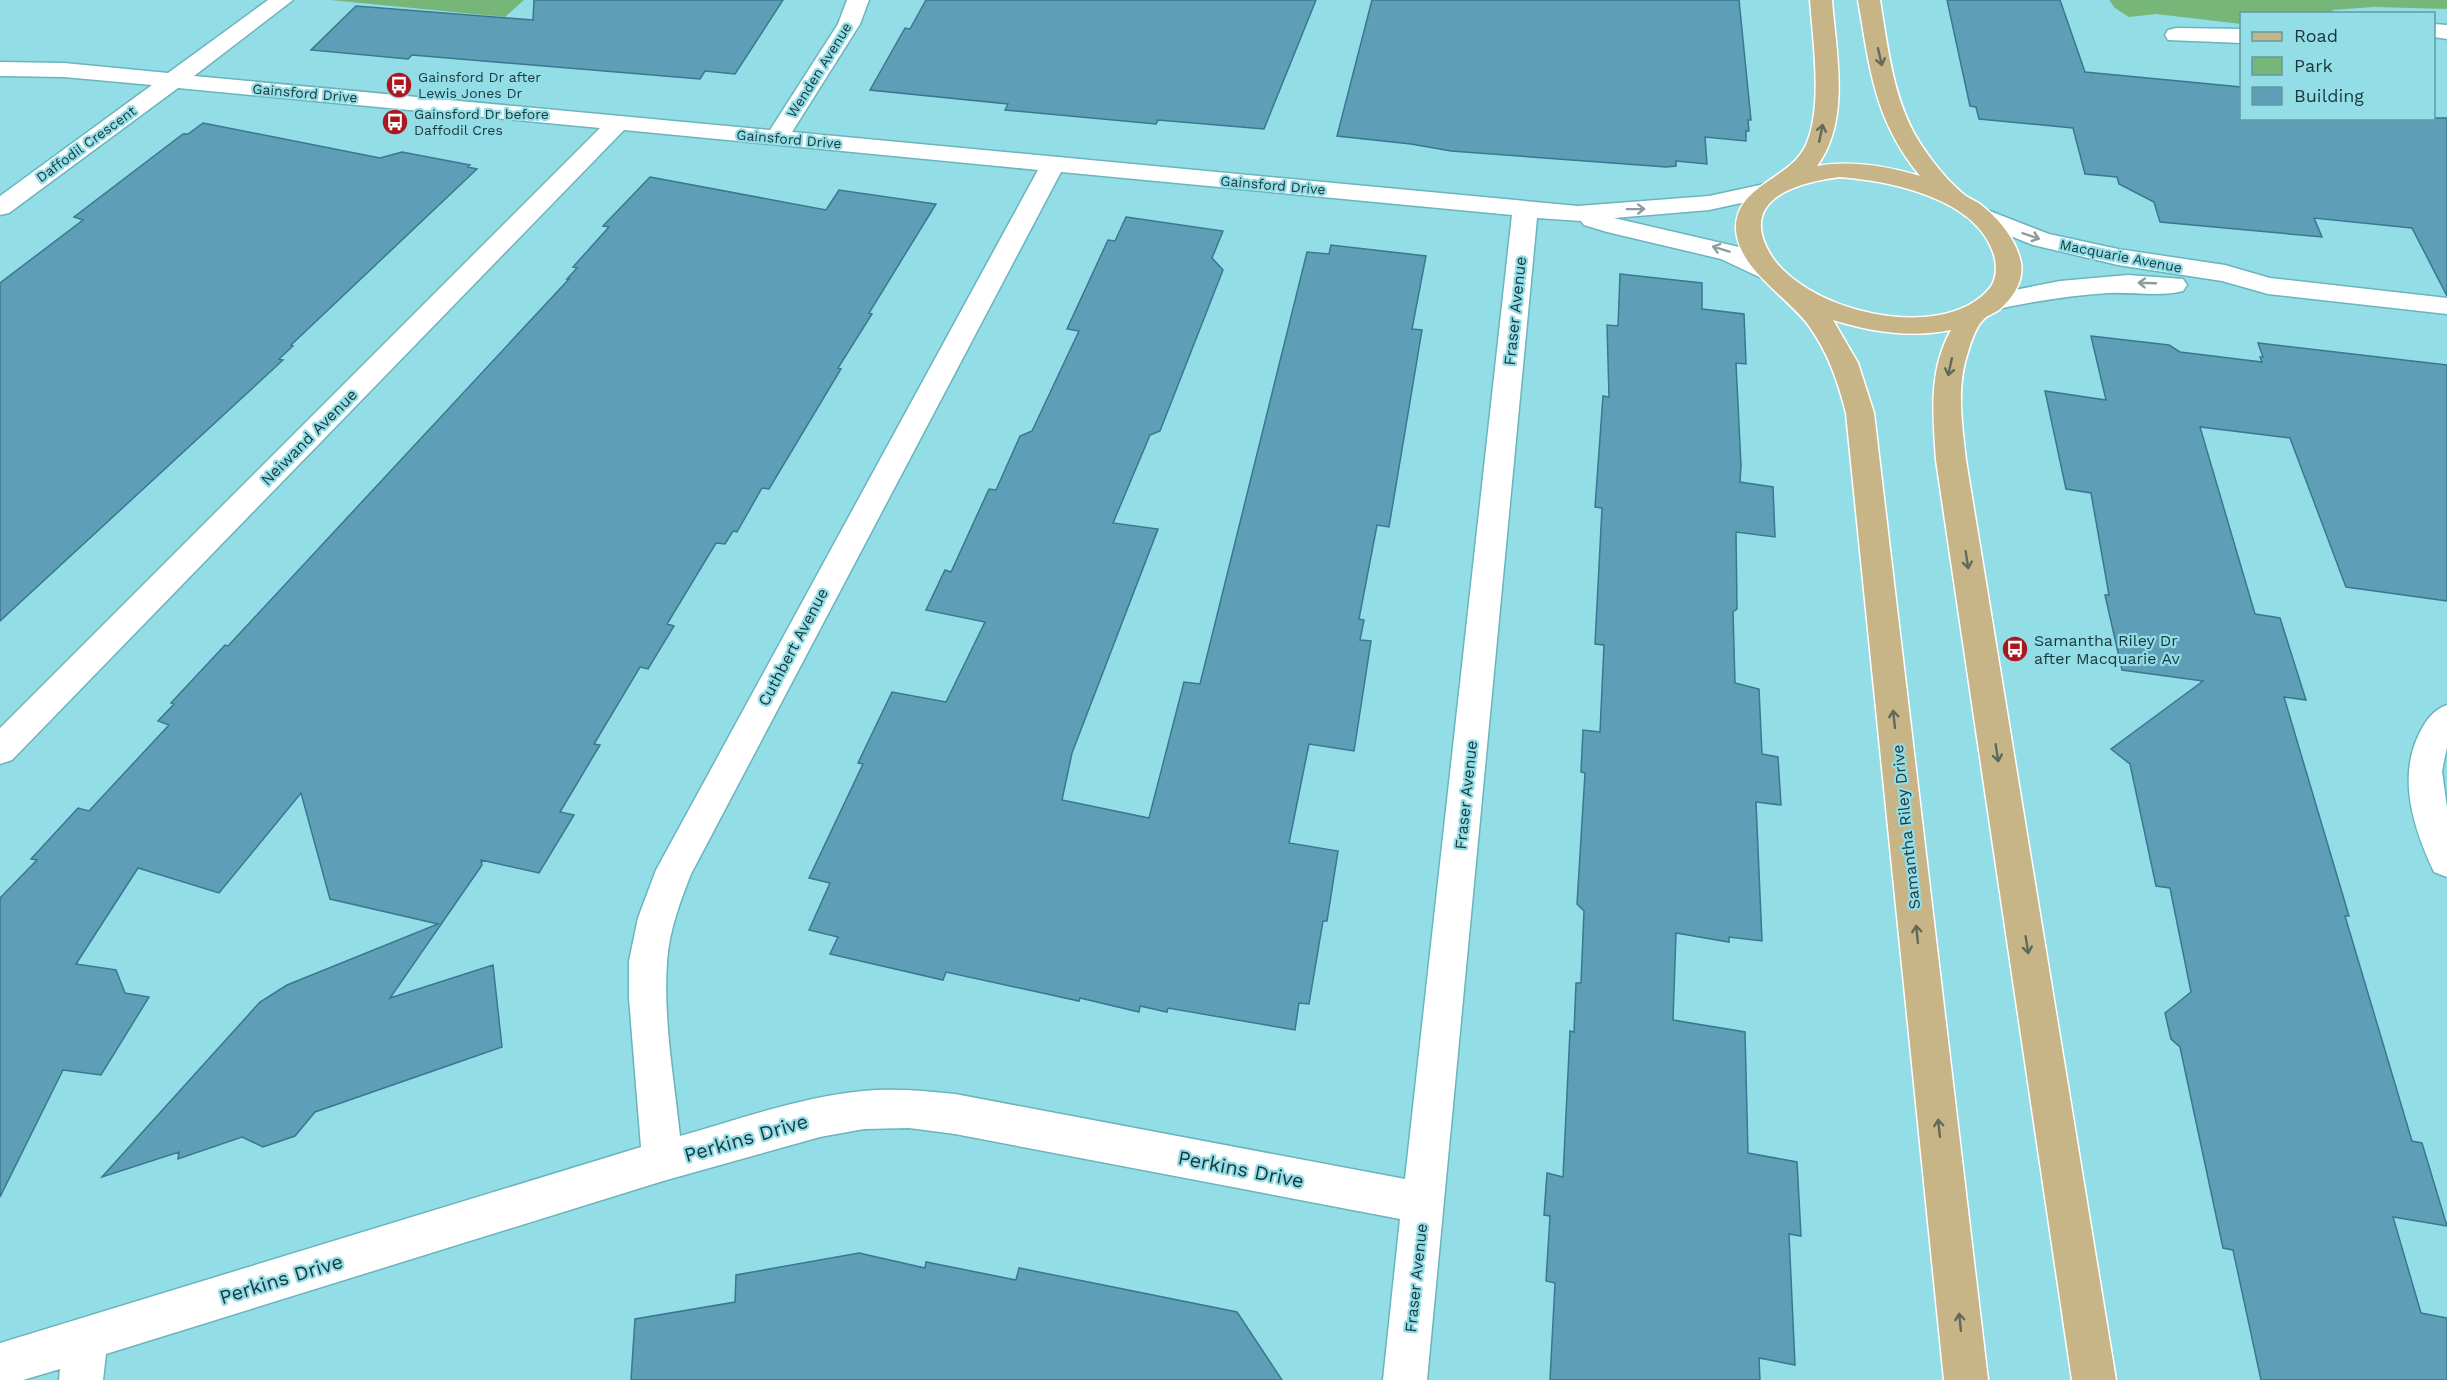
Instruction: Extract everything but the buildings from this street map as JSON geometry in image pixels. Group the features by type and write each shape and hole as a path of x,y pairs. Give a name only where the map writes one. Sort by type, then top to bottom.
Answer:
{"main road":[{"path":"1821,0 1825,103 1821,139 1807,164 1756,204 1749,220 1750,238 1757,257 1783,284 1821,307 1886,324 1918,326 1938,323 1983,308"},
{"path":"1869,0 1887,89 1898,125 1916,155 1954,198"},
{"path":"1779,185 1813,173 1840,170 1869,171 1909,180 1954,198 1977,213 1994,231 2005,250 2009,268 2005,286 1962,332 1948,366 1946,396 1951,460 2094,1380"},
{"name":"Samantha Riley Drive","path":"1783,284 1824,324 1854,385 1860,413 1966,1380"}],"street":[{"name":"Daffodil Crescent","path":"0,208 282,0"},
{"name":"Wenden Avenue","path":"777,138 849,24 858,0"},
{"path":"2176,35 2240,36"},
{"name":"Gainsford Drive","path":"0,69 53,70 1578,214 1709,203 1779,185"},
{"name":"Neiwand Avenue","path":"0,750 618,123"},
{"name":"Cuthbert Avenue","path":"663,1161 654,1081 648,961 656,918 674,870 1053,165"},
{"name":"Fraser Avenue","path":"1405,1380 1525,209"},
{"name":"Macquarie Avenue","path":"1977,213 2017,231 2069,247 2152,264 2225,273 2268,286 2447,306"},
{"name":"Gainsford Drive","path":"1578,214 1619,230 1672,237 1723,249 1757,264 1783,284"},
{"name":"Macquarie Avenue","path":"1983,308 2030,294 2110,284 2166,284 2229,289 2268,286"},
{"path":"2447,719 2431,740 2425,765 2425,794 2447,861"},
{"name":"Perkins Drive","path":"0,1365 83,1360 663,1161 820,1117 864,1110 909,1109 955,1114 1424,1203"}],"green space":[{"path":"330,0 524,0 505,17"},
{"path":"2109,0 2447,0 2447,9 2374,7 2332,10 2333,12 2240,12 2240,24 2156,14 2129,17 2115,8"}],"place":[{"name":"Gainsford Dr after Lewis Jones Dr","path":"399,85"},
{"name":"Gainsford Dr before Daffodil Cres","path":"395,122"},
{"name":"Samantha Riley Dr after Macquarie Av","path":"2015,649"}]}
